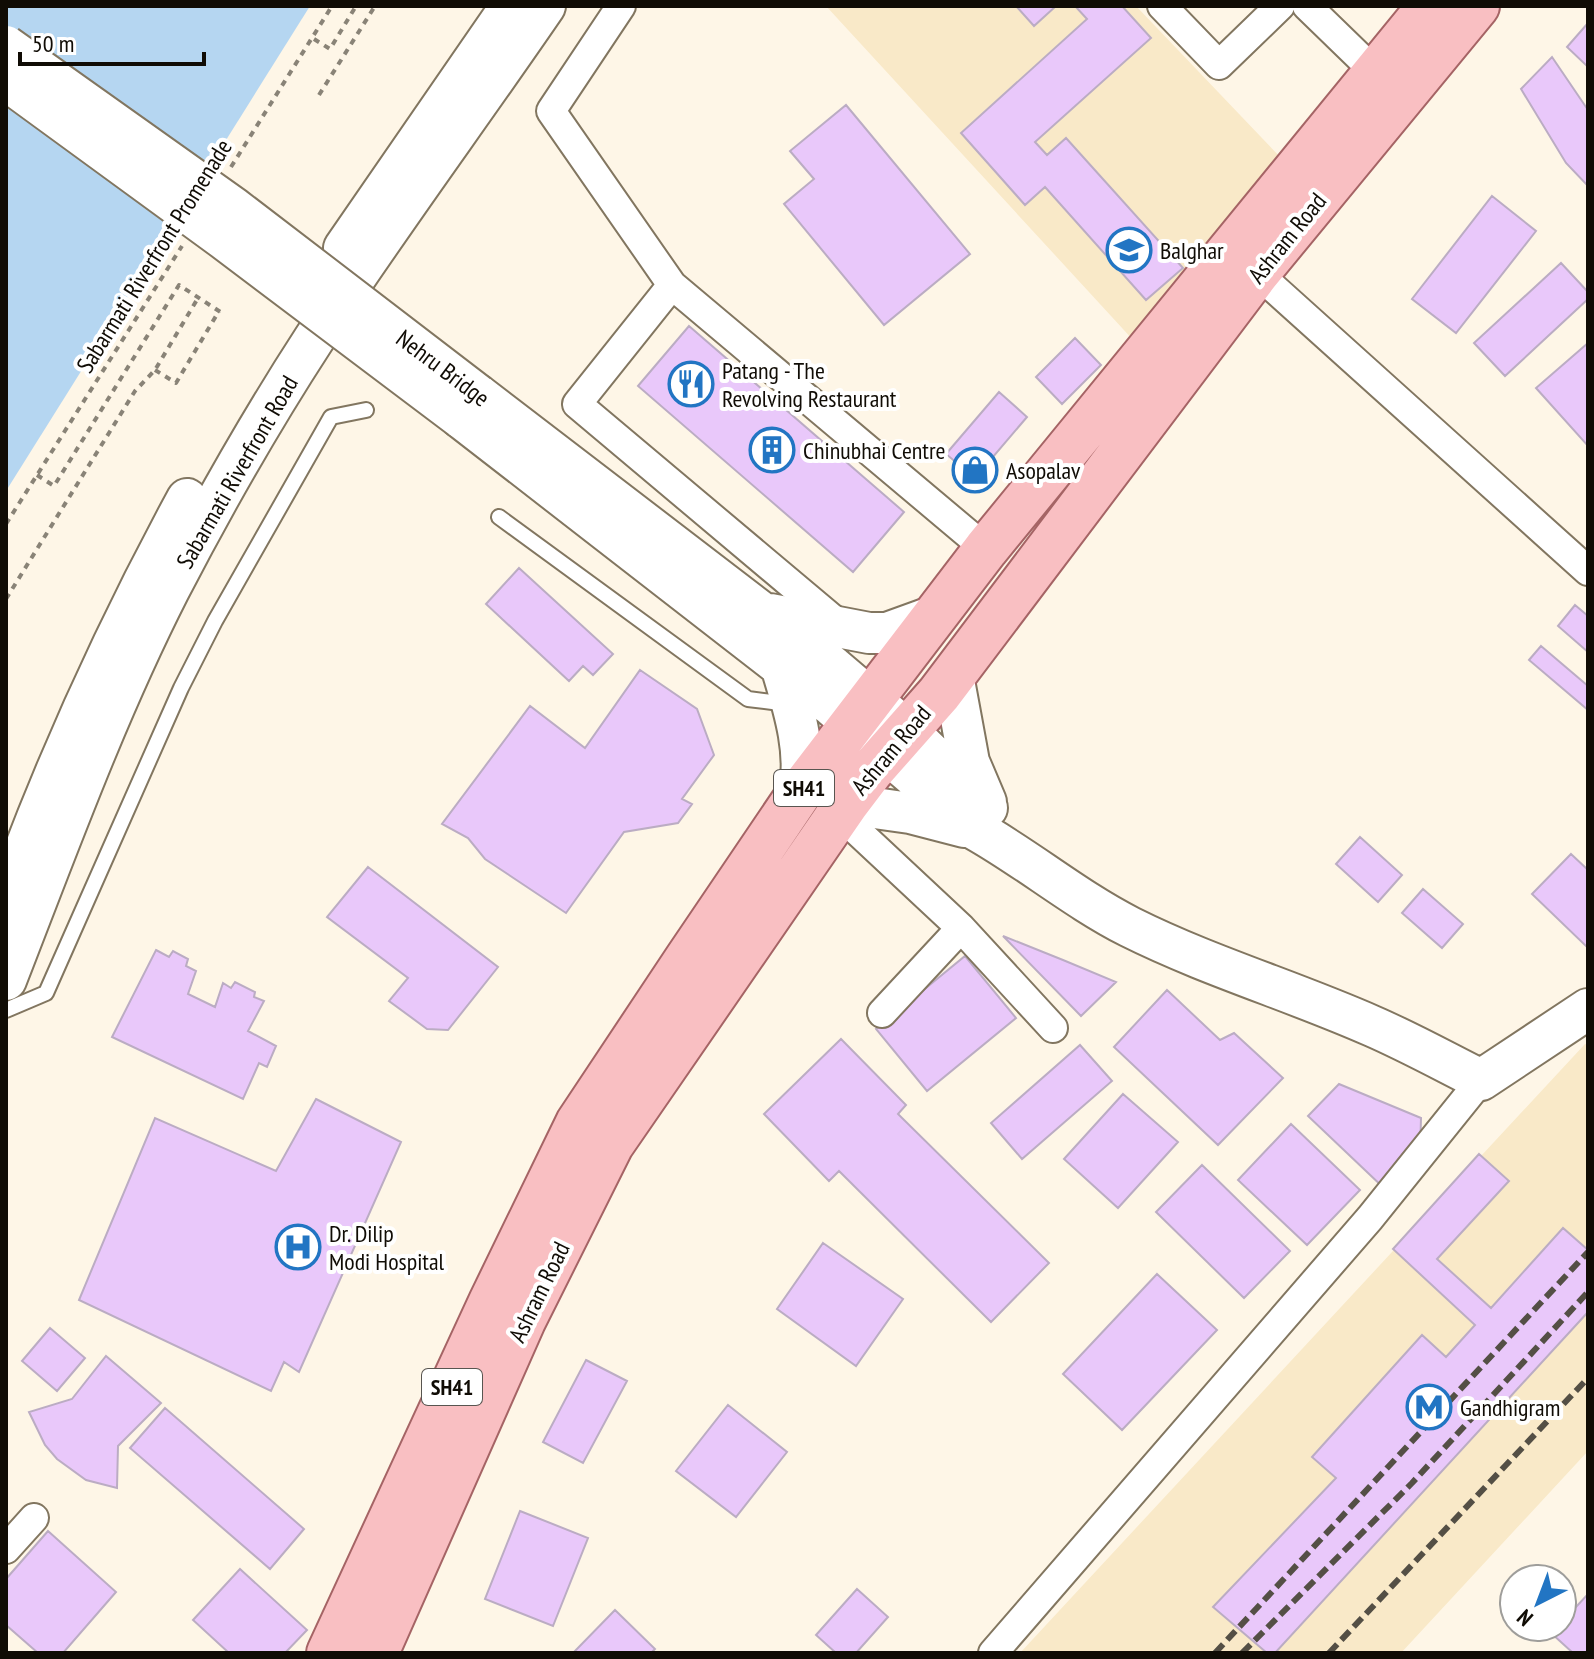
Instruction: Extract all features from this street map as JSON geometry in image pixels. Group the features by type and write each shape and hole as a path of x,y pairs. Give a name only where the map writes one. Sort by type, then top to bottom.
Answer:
{"main road":[{"name":"Ashram Road","path":"329,1653 491,1302 578,1123 798,795 934,616 1430,6"},
{"name":"Ashram Road","path":"376,1653 523,1321 611,1145 842,809 953,675 1257,273 1477,6"}],"street":[{"name":"Sabarmati Riverfront Road","path":"6,899 34,822 111,648 146,574 196,482 311,297 511,6"},
{"name":"Sabarmati Riverfront Road","path":"6,980 64,828 138,657 220,496 314,340 545,6"},
{"path":"621,6 551,111 672,285 986,549"},
{"path":"1162,6 1219,65 1280,6"},
{"path":"1307,6 1375,72"},
{"name":"Nehru Bridge","path":"6,46 234,208 781,666 862,712"},
{"name":"Nehru Bridge","path":"6,80 221,237 762,612 862,712"},
{"path":"1257,273 1588,571"},
{"path":"672,285 577,404 845,629"},
{"path":"762,612 845,629 887,633 934,616"},
{"path":"781,666 793,705 803,775 798,795"},
{"path":"953,675 969,762 989,829"},
{"path":"862,712 989,829 1062,887 1128,926 1373,1026 1481,1080"},
{"path":"842,809 910,813 989,829"},
{"path":"842,809 961,928 1053,1028"},
{"path":"882,1013 961,928"},
{"path":"993,1653 1370,1218 1481,1080 1588,1009"},
{"path":"6,1549 34,1518"}],"lane":[{"path":"6,1010 46,993 181,688 215,621 331,417 366,410"},
{"path":"499,517 748,699 793,705"}],"path":[{"name":"Sabarmati Riverfront Promenade","path":"227,173 332,6"},
{"path":"313,39 330,49 356,6"},
{"path":"319,95 375,6"},
{"name":"Sabarmati Riverfront Promenade","path":"6,524 188,237"},
{"path":"37,475 54,486 179,285 221,312 176,383 155,370"},
{"path":"6,599 135,391 155,370 198,298"}],"shaded area":[{"name":"Balghar","path":"826,6 1136,6 1283,160 1134,341"},
{"path":"1585,1044 1588,1045 1588,1451 1401,1653 1020,1653"}],"water":[{"path":"6,6 310,6 6,491"}],"building":[{"path":"1016,6 1056,6 1034,26"},
{"path":"1075,6 1122,6 1151,38 1035,142 1047,155 1066,138 1183,268 1146,300 1045,187 1025,205 961,133 1087,19"},
{"path":"1588,23 1588,67 1567,47"},
{"path":"1552,57 1588,110 1588,186 1566,163 1521,89"},
{"path":"846,105 970,254 884,325 784,204 814,179 790,151"},
{"path":"1492,196 1536,231 1456,333 1412,299"},
{"path":"1561,263 1588,292 1588,299 1505,376 1474,343"},
{"name":"Chinubhai Centre","path":"689,326 904,512 853,572 638,386"},
{"path":"1075,338 1101,365 1062,404 1036,377"},
{"path":"1588,343 1588,446 1536,388"},
{"path":"999,392 1027,417 975,478 946,454"},
{"path":"519,568 613,654 593,675 583,666 569,681 486,604"},
{"path":"1575,605 1588,616 1588,652 1558,626"},
{"path":"1541,646 1588,686 1588,710 1529,660"},
{"path":"640,670 697,709 714,755 682,799 692,804 678,823 624,832 566,913 485,859 468,838 442,824 530,706 585,748"},
{"path":"1360,837 1402,875 1378,902 1336,864"},
{"path":"1571,854 1588,870 1588,948 1532,894"},
{"path":"368,867 498,967 448,1030 427,1029 389,1001 408,978 327,917"},
{"path":"1423,889 1463,924 1442,948 1402,913"},
{"path":"1003,936 1063,960 1116,982 1081,1016"},
{"path":"156,950 169,957 173,951 188,959 186,966 196,971 188,994 215,1007 223,983 231,988 235,982 255,992 254,997 264,1001 248,1031 276,1046 267,1067 259,1063 243,1099 112,1037"},
{"path":"965,956 1016,1018 927,1091 876,1029"},
{"path":"1167,990 1220,1040 1234,1033 1283,1078 1218,1145 1114,1047"},
{"path":"841,1039 906,1105 898,1114 1049,1263 991,1322 839,1171 829,1181 764,1114"},
{"path":"1080,1045 1112,1081 1022,1159 991,1123"},
{"path":"1339,1084 1421,1118 1420,1154 1386,1190 1308,1116"},
{"path":"1123,1094 1178,1142 1118,1208 1064,1159"},
{"path":"316,1099 401,1142 299,1372 284,1362 271,1391 79,1300 155,1118 276,1171"},
{"path":"1291,1124 1360,1190 1307,1245 1238,1180"},
{"name":"Gandhigram","path":"1479,1154 1509,1181 1437,1259 1491,1308 1563,1228 1588,1250 1588,1312 1275,1653 1267,1653 1213,1607 1336,1478 1312,1457 1422,1335 1446,1357 1475,1325 1393,1249"},
{"path":"1202,1165 1290,1251 1244,1298 1156,1212"},
{"path":"823,1243 903,1299 856,1366 777,1309"},
{"path":"1157,1274 1217,1330 1122,1430 1063,1374"},
{"path":"50,1328 85,1358 57,1391 22,1361"},
{"path":"106,1356 161,1403 118,1446 117,1488 86,1480 57,1459 45,1445 29,1412 72,1399"},
{"path":"586,1360 627,1381 583,1463 543,1442"},
{"path":"728,1405 787,1452 736,1517 676,1471"},
{"path":"165,1408 304,1529 270,1569 130,1448"},
{"path":"520,1511 588,1538 553,1626 485,1599"},
{"path":"48,1531 116,1592 63,1653 38,1653 6,1625 6,1579"},
{"path":"240,1569 307,1630 285,1653 229,1653 193,1620"},
{"path":"857,1589 888,1617 856,1653 836,1653 816,1635"},
{"path":"1588,1594 1588,1653 1573,1653 1562,1643 1578,1643 1578,1605"},
{"path":"615,1610 655,1649 651,1653 573,1653"}],"railway":[{"path":"1215,1653 1588,1252"},
{"path":"1242,1653 1412,1483 1588,1292"},
{"path":"1329,1653 1588,1378"}],"place":[{"name":"Balghar","path":"1129,250"},
{"name":"Patang - The Revolving Restaurant","path":"691,384"},
{"name":"Chinubhai Centre","path":"772,450"},
{"name":"Asopalav","path":"975,470"},
{"name":"Dr. Dilip Modi Hospital","path":"298,1247"},
{"name":"Gandhigram","path":"1429,1407"}]}
